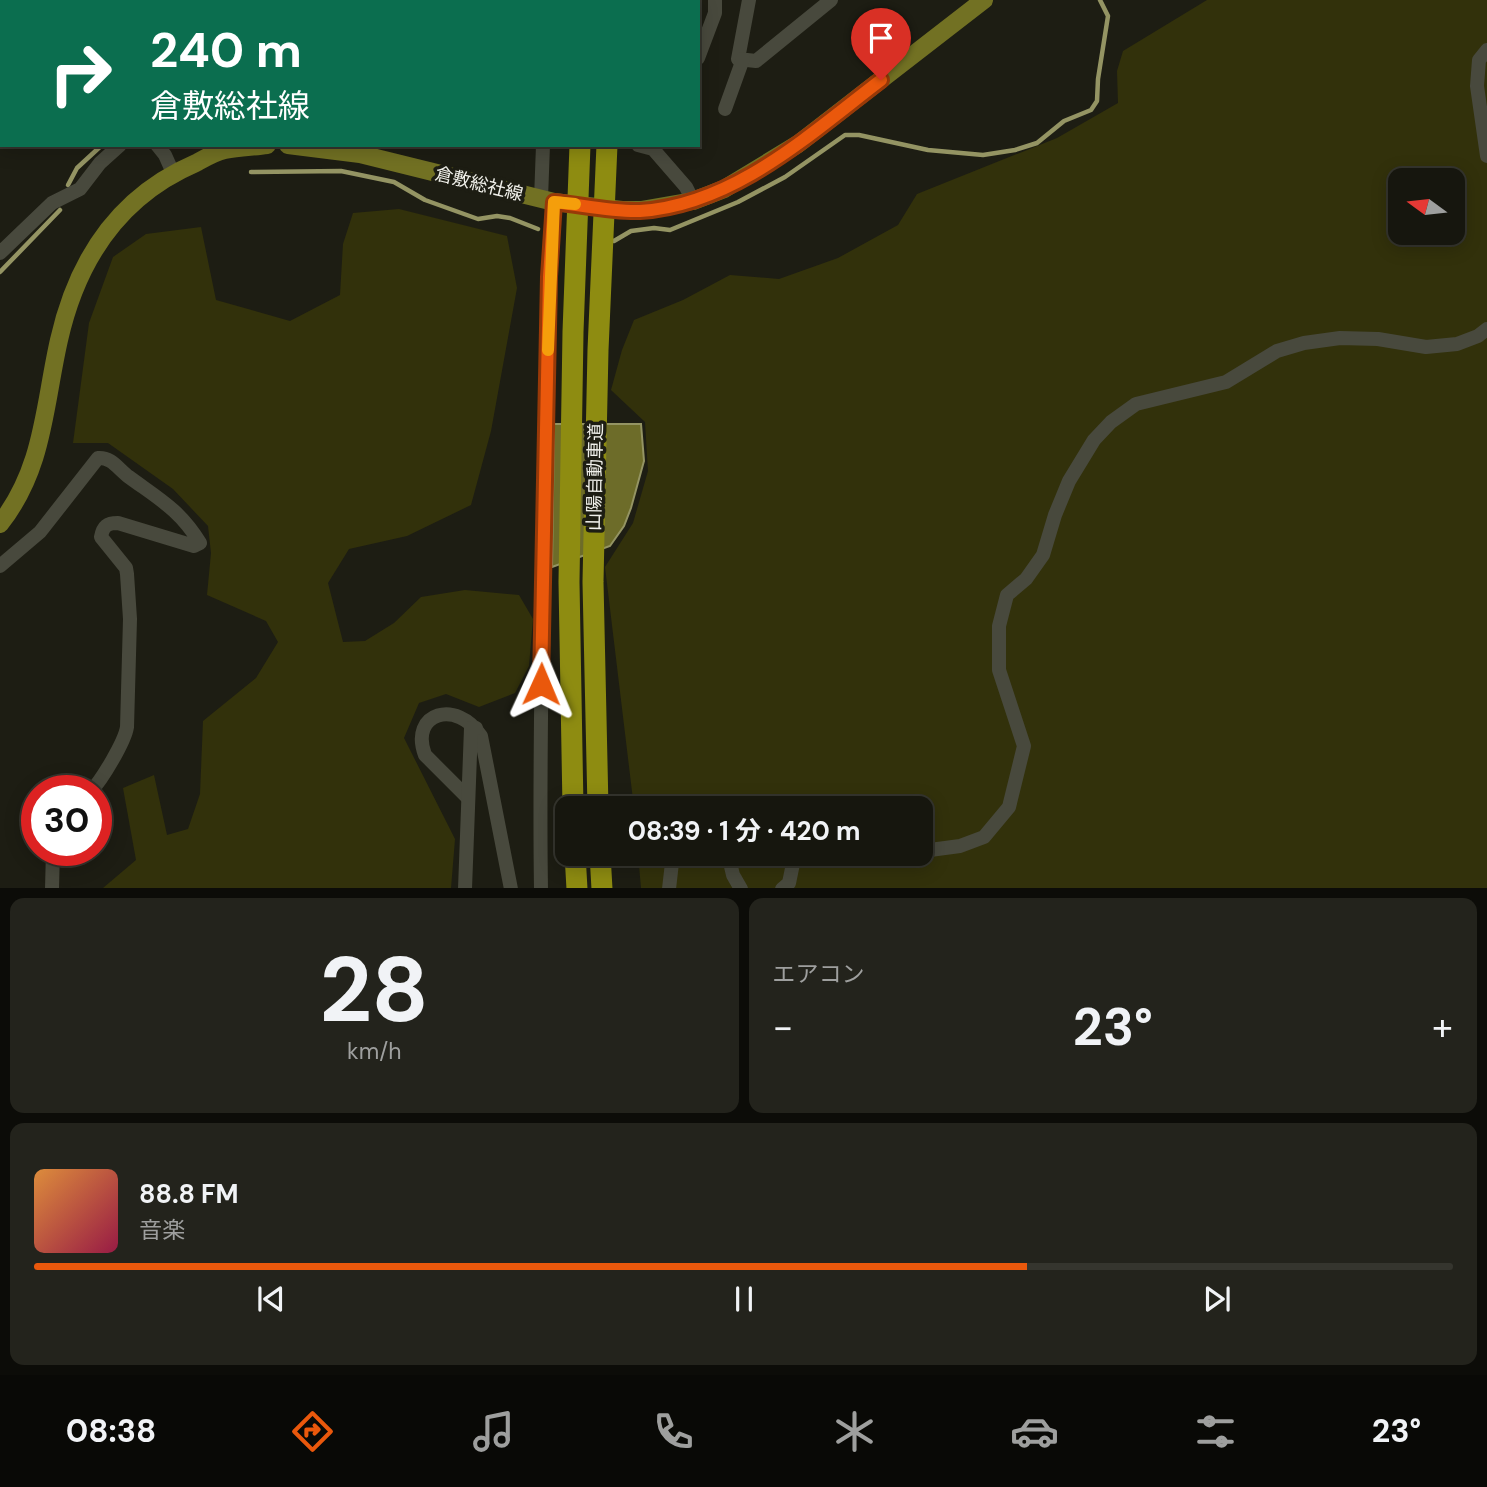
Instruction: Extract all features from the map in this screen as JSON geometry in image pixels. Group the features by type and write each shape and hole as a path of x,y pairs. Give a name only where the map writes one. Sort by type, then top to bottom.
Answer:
{"highway":[{"name":"山陽自動車道","path":"573,796 569,582 573,332 580,147"},
{"name":"山陽自動車道","path":"598,796 593,582 598,350 607,147"},
{"path":"576,866 577,888"},
{"path":"601,866 602,888"}],"main road":[{"name":"倉敷総社線","path":"304,147 360,154 547,200 641,211 693,201 724,189 798,144 984,0"},
{"path":"0,524 27,482 37,453 69,301 84,265 106,230 138,200 173,173 223,150 249,147"}],"street":[{"path":"700,53 715,13 715,0"},
{"path":"749,0 738,59 756,61 831,0"},
{"path":"1487,50 1479,60 1477,86 1487,156"},
{"path":"725,109 743,59"},
{"path":"0,253 52,203 80,189 100,163 118,147"},
{"path":"159,147 173,173"},
{"path":"541,888 539,807 549,277 543,147"},
{"path":"654,147 686,187 693,201"},
{"path":"933,850 960,846 984,837 1009,807 1024,746 999,670 999,626 1004,605 1007,595 1026,579 1043,555 1069,481 1094,440 1111,422 1136,404 1226,383 1277,351 1304,343 1340,338 1378,339 1426,347 1457,344 1478,336 1487,329"},
{"path":"0,566 40,532 98,458 109,459 171,506 200,543 194,546 118,523 109,523 103,527 101,537 126,568 130,619 126,736 104,775"},
{"path":"467,797 425,755 421,746 422,734 433,717 442,713 459,716 476,728 481,736 511,888"},
{"path":"465,888 471,729 476,728"},
{"path":"52,888 53,866"},
{"path":"669,888 672,866"},
{"path":"731,866 741,888"},
{"path":"782,888 789,883 793,866"}],"shaded area":[{"path":"1207,0 1487,0 1487,888 641,888 639,866 933,866 933,796 633,796 605,567 633,523 648,471 645,422 611,390 634,320 683,300 730,275 779,279 838,258 898,225 917,194 1057,138 1118,103 1117,71 1123,51"},
{"path":"399,209 507,236 517,288 491,431 471,505 407,536 349,549 328,583 343,642 365,641 394,623 421,597 465,590 519,595 533,619 529,666 515,693 479,707 446,694 419,703 404,738 455,839 451,888 103,888 136,860 123,788 154,775 167,835 188,829 200,794 203,721 256,678 278,642 266,621 207,595 211,553 208,526 173,489 108,443 73,443 89,323 113,257 146,234 201,227 216,300 290,321 340,295 343,244 353,213"},
{"path":"554,424 641,424 644,461 624,526 610,546 552,567"}],"waterway":[{"path":"608,240 614,241 631,231 654,228 670,230 738,202 785,177 845,135 859,135 928,150 983,155 1037,143 1064,121 1091,110 1097,101 1108,16 1100,0"},
{"path":"68,185 77,168 100,147"},
{"path":"251,172 341,171 394,182 425,200 478,219 497,216 510,218 538,229"},
{"path":"0,272 60,210"}],"slow traffic":[{"path":"548,350 554,202 575,204"}],"route":[{"path":"541,684 549,277 554,202 641,211 693,201 724,189 798,144 881,80"}]}
